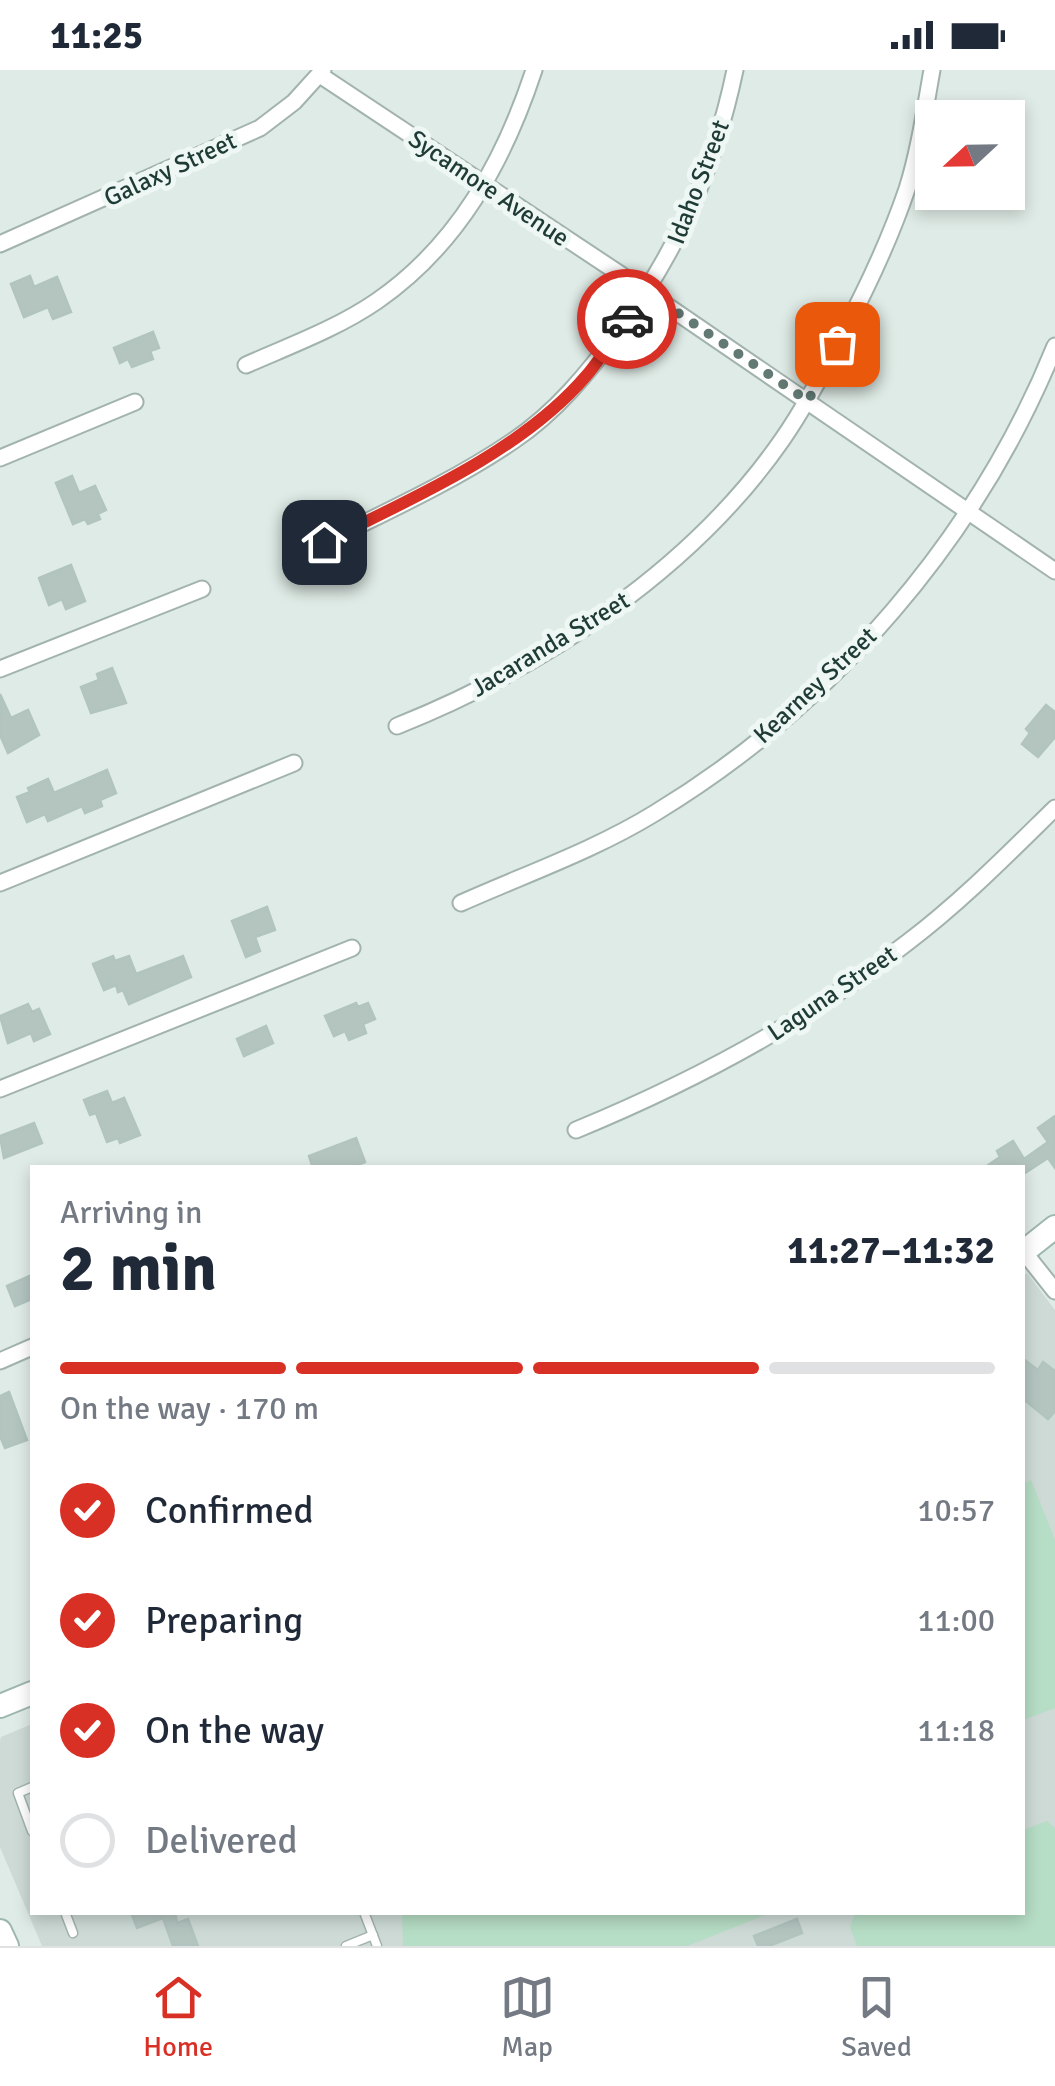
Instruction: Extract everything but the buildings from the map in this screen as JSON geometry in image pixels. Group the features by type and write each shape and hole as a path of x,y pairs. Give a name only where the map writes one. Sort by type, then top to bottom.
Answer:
{"street":[{"path":"246,365 376,302 423,264 455,228 484,186 519,115 534,70"},
{"name":"Idaho Street","path":"324,542 423,493 515,440 585,378 647,292 681,233 714,153 735,70"},
{"name":"Jacaranda Street","path":"397,726 443,708 549,651 638,591 722,511 780,443 808,401 883,253 908,186 932,70"},
{"name":"Sycamore Avenue","path":"322,73 1055,571"},
{"name":"Galaxy Street","path":"0,244 260,128 294,102 322,73"},
{"name":"Kearney Street","path":"462,903 615,835 718,772 778,724 906,596 969,512 1020,426 1055,346"},
{"path":"0,458 135,402"},
{"path":"0,669 202,589"},
{"path":"0,884 294,763"},
{"name":"Laguna Street","path":"576,1130 692,1078 834,996 938,917 1055,808"},
{"path":"0,1089 352,948"},
{"path":"1025,1250 1055,1227"},
{"path":"1025,1254 1055,1292"},
{"path":"0,1361 30,1349"},
{"path":"0,1706 30,1694"},
{"path":"0,1931 6,1946"}],"lane":[{"path":"30,1788 18,1793 30,1826"},
{"path":"66,1915 73,1933"},
{"path":"365,1915 377,1946"},
{"path":"346,1946 373,1935"}],"shaded area":[{"path":"1025,1274 1055,1310 1055,1946 42,1946 0,1847 0,1741 1,1737 30,1725 30,1915 1025,1915"}],"green space":[{"path":"1031,1480 1055,1540 1055,1708 1025,1719 1025,1483"},
{"path":"1047,1821 1055,1828 1055,1946 857,1946 850,1927 854,1915 1025,1915 1025,1829"},
{"path":"402,1915 765,1915 687,1946 403,1946"}],"way so far":[{"path":"627,319 647,292 808,401 837,344"}],"route":[{"path":"324,542 423,493 515,440 585,378 627,319"}]}
